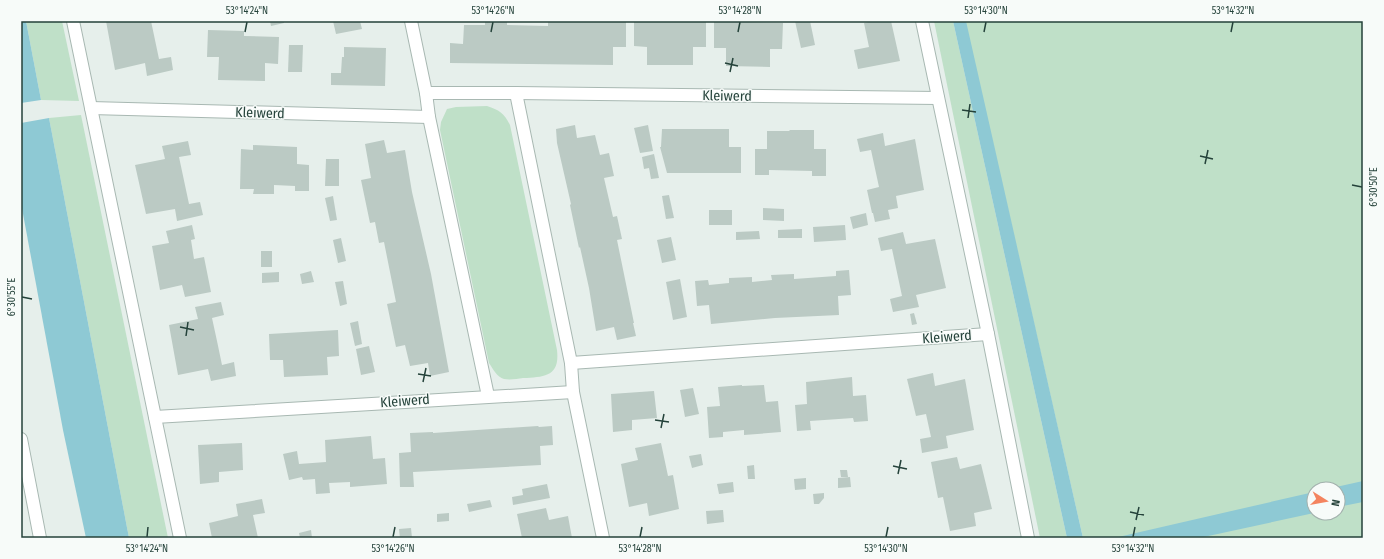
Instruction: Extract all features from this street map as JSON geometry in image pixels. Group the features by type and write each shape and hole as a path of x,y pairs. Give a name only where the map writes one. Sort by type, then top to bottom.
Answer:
{"street":[{"path":"72,21 180,538"},
{"path":"411,21 426,93 429,117 488,396"},
{"name":"Kleiwerd","path":"922,21 988,334 1028,538"},
{"name":"Kleiwerd","path":"426,93 938,98"},
{"path":"516,93 571,363 573,392 603,538"},
{"name":"Kleiwerd","path":"91,108 429,117"},
{"name":"Kleiwerd","path":"571,363 988,334"},
{"name":"Kleiwerd","path":"155,417 573,392"},
{"path":"21,439 40,538"}],"green space":[{"path":"26,21 62,21 79,101 41,100"},
{"path":"934,21 953,21 1067,538 1040,538"},
{"path":"965,21 1363,21 1363,538 1083,538"},
{"path":"487,106 501,112 510,125 557,350 556,365 553,370 544,376 504,379 497,375 489,363 440,130 441,122 447,109 456,107"},
{"path":"81,115 168,538 129,538 49,118"}],"water":[{"path":"21,21 26,21 41,100 21,103"},
{"path":"953,21 966,21 1083,538 1067,538"},
{"path":"49,118 129,538 86,538 63,430 21,203 21,123"},
{"path":"1363,481 1363,502 1346,505 1346,485"},
{"path":"1306,494 1306,515 1199,538 1114,538"}],"building":[{"path":"106,21 151,21 159,59 171,57 173,70 147,76 145,63 115,70"},
{"path":"270,21 284,21 284,23 271,26"},
{"path":"333,21 360,21 362,29 336,34"},
{"path":"485,21 507,21 507,25 548,26 548,21 626,22 626,47 613,47 613,65 450,63 450,43 463,44 464,25 485,25"},
{"path":"634,21 706,21 706,47 693,47 693,65 647,65 647,47 634,46"},
{"path":"714,21 783,23 782,49 770,49 770,67 726,66 726,48 714,48"},
{"path":"795,21 810,21 815,45 801,48"},
{"path":"873,21 891,21 900,61 858,69 854,50 869,47 864,23"},
{"path":"208,30 244,31 244,36 279,37 278,64 265,63 265,81 218,80 219,57 207,57"},
{"path":"289,45 303,45 302,72 288,72"},
{"path":"344,47 386,48 385,86 331,85 331,73 341,73"},
{"path":"575,125 577,138 595,135 600,155 609,153 614,176 604,178 613,217 617,216 622,239 617,240 636,336 617,340 614,327 596,331 589,288 557,143 556,129"},
{"path":"648,125 653,151 640,153 634,128"},
{"path":"662,129 729,129 729,147 741,147 741,173 667,173 660,147"},
{"path":"789,130 814,130 814,149 826,149 826,176 812,176 812,171 769,170 769,175 755,175 755,149 767,149 767,131 790,131"},
{"path":"883,133 885,146 915,139 924,190 896,196 898,208 888,210 890,219 875,222 867,190 879,187 871,150 860,152 857,139"},
{"path":"384,140 387,153 405,150 412,192 431,274 449,372 430,376 428,363 410,366 405,345 396,347 387,304 396,302 384,242 379,243 375,222 370,223 361,180 371,178 365,144"},
{"path":"188,141 191,155 179,157 189,204 200,202 203,215 177,221 175,209 146,214 135,165 165,159 162,146"},
{"path":"253,145 297,147 297,164 309,165 309,191 295,191 295,186 274,185 274,194 253,194 254,189 240,189 241,149 253,150"},
{"path":"654,154 659,178 651,179 649,168 644,169 642,157"},
{"path":"326,159 339,159 339,186 325,186"},
{"path":"669,195 674,218 666,219 662,196"},
{"path":"333,196 337,220 330,221 325,198"},
{"path":"763,208 784,209 784,221 763,220"},
{"path":"709,210 732,210 732,225 709,225"},
{"path":"866,213 868,225 853,229 850,217"},
{"path":"192,225 195,239 191,240 194,259 204,257 211,292 185,297 182,285 160,290 152,246 169,243 166,231"},
{"path":"845,225 846,240 814,242 813,227"},
{"path":"802,229 802,238 778,238 778,230"},
{"path":"759,231 760,239 736,240 736,232"},
{"path":"903,232 906,244 935,239 946,288 916,295 919,307 893,312 890,299 902,296 892,249 881,251 878,238"},
{"path":"671,237 676,260 662,263 657,240"},
{"path":"341,238 346,261 338,263 333,240"},
{"path":"261,251 272,251 272,267 261,267"},
{"path":"849,270 851,295 838,296 839,315 775,318 711,324 709,305 697,306 695,281 708,280 709,285 729,283 729,278 752,277 752,282 772,280 771,275 794,274 794,279 836,276 836,271"},
{"path":"311,271 314,282 302,284 300,274"},
{"path":"279,272 279,282 262,283 262,273"},
{"path":"680,279 687,317 673,320 666,282"},
{"path":"343,281 347,304 340,306 335,282"},
{"path":"221,302 224,315 212,318 222,365 234,362 236,376 211,381 208,369 178,375 169,325 198,319 195,307"},
{"path":"914,313 917,324 912,325 910,314"},
{"path":"358,321 362,344 355,346 350,323"},
{"path":"338,330 339,356 327,357 328,375 284,377 283,360 270,360 269,334"},
{"path":"369,346 375,372 361,375 356,349"},
{"path":"933,373 935,386 965,379 974,430 946,436 948,448 922,453 920,439 931,437 926,414 916,416 907,379"},
{"path":"852,377 853,396 866,395 868,421 854,422 853,418 810,421 811,430 797,431 795,405 807,404 806,382"},
{"path":"764,385 766,402 778,401 781,432 744,435 744,430 723,432 723,437 709,438 707,407 720,406 718,387"},
{"path":"693,388 699,414 685,417 680,390"},
{"path":"654,391 657,418 632,420 632,430 613,432 611,394"},
{"path":"552,426 553,445 540,446 541,465 413,472 414,487 400,487 399,453 411,452 410,433 433,433"},
{"path":"371,436 373,459 385,458 387,484 350,487 350,482 329,483 330,493 316,494 315,479 303,480 302,477 289,480 283,454 297,451 299,464 326,462 325,440"},
{"path":"242,443 243,470 219,472 219,482 200,484 198,445"},
{"path":"661,443 668,476 673,475 679,509 649,516 647,503 629,507 621,464 638,460 635,448"},
{"path":"701,454 703,465 692,468 689,456"},
{"path":"957,457 960,469 981,464 992,509 974,513 976,526 950,531 943,497 938,498 931,462"},
{"path":"754,465 755,479 748,479 747,466"},
{"path":"840,470 847,470 848,477 841,477"},
{"path":"850,477 851,487 838,488 838,478"},
{"path":"806,478 806,489 795,490 794,479"},
{"path":"733,482 734,492 719,494 717,484"},
{"path":"547,484 550,498 513,505 512,497 523,495 522,489"},
{"path":"824,493 824,498 819,504 814,504 813,494"},
{"path":"262,499 265,513 253,515 258,538 212,538 209,523 238,516 236,504"},
{"path":"490,500 492,507 469,512 467,504"},
{"path":"546,508 549,520 568,516 572,538 522,538 517,514"},
{"path":"723,510 724,522 707,524 706,511"},
{"path":"449,513 449,521 437,522 437,514"},
{"path":"411,528 412,538 400,538 399,529"},
{"path":"311,530 312,538 300,538 299,533"}]}
